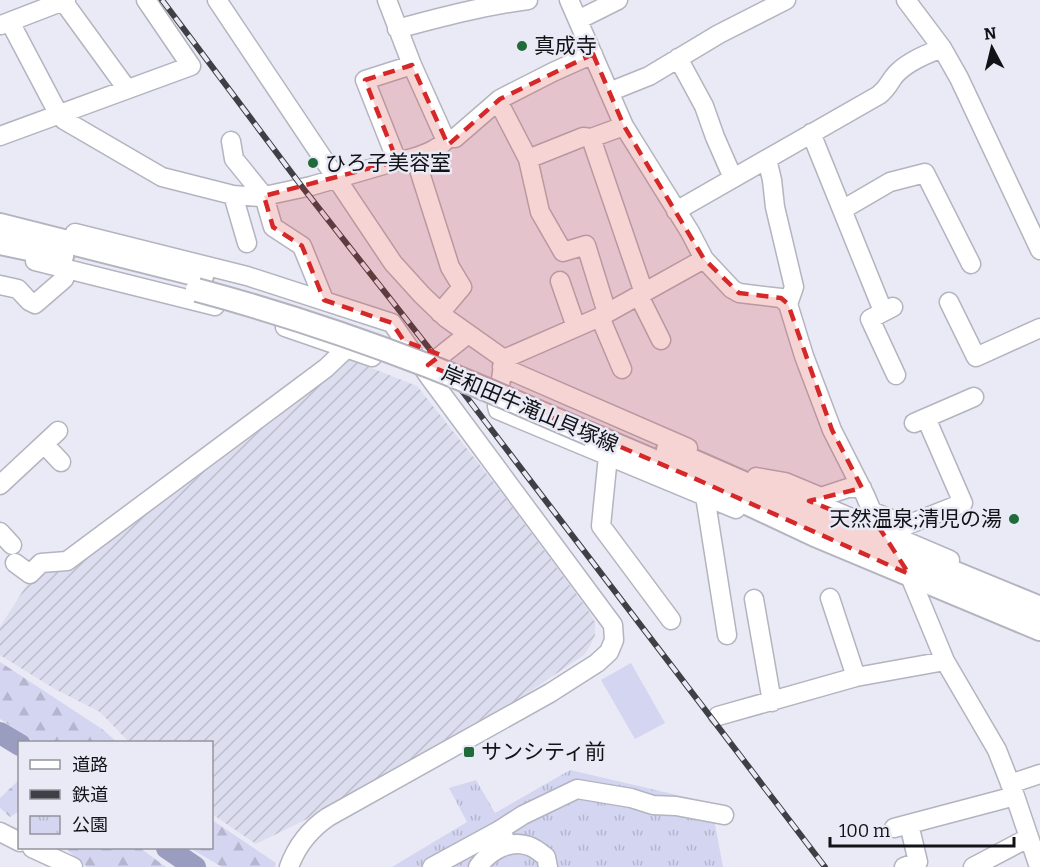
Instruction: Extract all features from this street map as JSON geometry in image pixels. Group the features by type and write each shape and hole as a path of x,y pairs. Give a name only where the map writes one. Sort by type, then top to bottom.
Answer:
{"main road":[{"name":"岸和田牛滝山貝塚線","path":"0,225 199,283 375,345 880,537 1039,615"},
{"name":"岸和田牛滝山貝塚線","path":"9,245 199,283"},
{"name":"岸和田牛滝山貝塚線","path":"880,537 909,574 1039,615"}],"street":[{"path":"217,0 393,262 440,313 503,363 756,477 880,537"},
{"path":"387,0 412,65 443,134 447,138 455,138 498,101 593,54"},
{"path":"397,29 495,4 528,0"},
{"path":"569,0 624,126 704,259 732,289 739,293 781,298 788,304 804,356 832,430 862,488 880,537"},
{"path":"578,20 618,0"},
{"path":"609,92 649,76 719,34 786,0"},
{"path":"906,0 942,48 959,78 1040,250"},
{"path":"127,89 65,1 5,24 64,120 139,162 157,175 191,186 233,195 264,196 311,186 416,157 444,144 447,138"},
{"path":"0,136 191,66 152,2"},
{"path":"676,211 879,94 889,87 895,75 905,66 942,48"},
{"path":"678,58 704,106 714,137 733,178"},
{"path":"397,161 365,80 412,65"},
{"path":"498,101 528,159 540,212 563,252 586,245 603,315 622,369"},
{"path":"528,159 583,137 591,138 624,126"},
{"path":"811,133 842,210 888,309 870,319 896,375"},
{"path":"591,138 641,295 661,340"},
{"path":"231,141 234,159 242,160 264,196 273,227 302,246 324,300"},
{"path":"416,157 450,267 462,287 440,313"},
{"path":"767,159 775,207 794,286 788,304"},
{"path":"842,210 890,182 925,173 971,264"},
{"path":"233,195 247,243"},
{"path":"0,219 56,228 193,261 392,323 613,625 614,640 609,652 597,663 550,693 328,817 312,829 298,845 290,867"},
{"path":"9,245 32,260 262,319 427,373"},
{"path":"503,363 603,315 704,259"},
{"path":"0,285 18,289 35,304 64,279 68,269"},
{"path":"560,281 576,327"},
{"path":"949,302 976,357 1040,328"},
{"path":"8,541 30,574 41,563 66,561 351,349 367,315"},
{"path":"427,373 468,334"},
{"path":"503,363 496,406 498,411 758,519 880,537 963,503 920,421 974,397"},
{"path":"7,486 58,431"},
{"path":"44,444 61,462"},
{"path":"608,456 601,526 671,620"},
{"path":"756,477 785,482 821,497 848,488 862,488"},
{"path":"705,496 727,635"},
{"path":"909,574 945,661 997,750 1039,867"},
{"path":"830,598 856,677"},
{"path":"754,599 772,702"},
{"path":"718,716 856,677 945,661"},
{"path":"904,867 918,862 902,826 1013,790 1040,774"},
{"path":"478,867 523,815 577,789 631,798 653,805 676,806 724,815"},
{"path":"0,832 18,841"},
{"path":"973,867 1028,838"},
{"path":"432,867 501,839 530,846 546,857 548,867"},
{"path":"34,849 73,867"}],"highlighted area":[{"path":"593,54 624,126 704,259 739,293 781,298 788,304 832,430 862,488 809,501 880,529 909,574 689,476 428,365 441,355 404,341 392,323 324,300 302,246 273,227 264,196 397,161 365,80 412,65 448,145 500,99"}],"shaded area":[{"path":"346,358 417,386 502,493 588,610 595,622 595,635 584,655 520,698 462,730 464,735 256,844 213,815 213,741 128,741 100,712 53,688 0,655 0,627 38,567 64,567"}],"green space":[{"path":"0,662 102,729 116,741 33,741 0,719"},
{"path":"631,663 665,723 635,739 601,680"},
{"path":"570,770 711,803 723,867 392,867 467,822 449,788 476,780 495,813"},
{"path":"18,781 18,812 10,817 0,808 0,798"},
{"path":"213,821 276,863 275,867 222,867 192,849 213,849"},
{"path":"66,849 141,849 166,867 87,867"}],"waterway":[{"path":"0,733 18,744"},
{"path":"168,849 195,867"}],"railway":[{"path":"162,0 303,188 443,366 825,867"}],"place":[{"name":"真成寺","path":"522,46"},
{"name":"ひろ子美容室","path":"313,163"},
{"name":"天然温泉;清児の湯","path":"1014,519"},
{"name":"サンシティ前","path":"469,752"}]}
